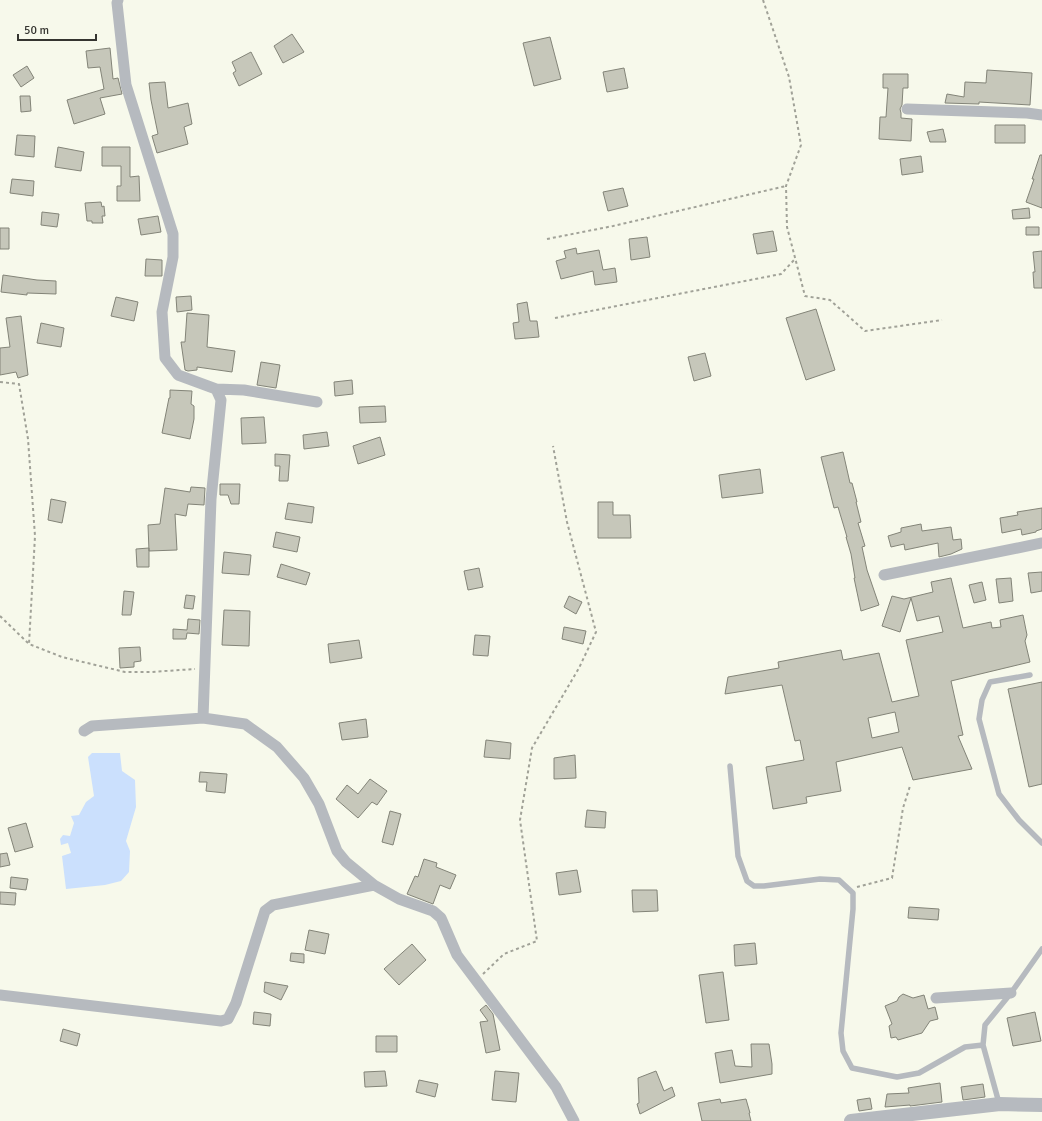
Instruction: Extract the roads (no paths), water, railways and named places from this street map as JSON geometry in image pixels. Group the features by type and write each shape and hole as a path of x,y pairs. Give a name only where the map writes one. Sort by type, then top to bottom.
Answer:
{"street":[{"path":"118,0 117,3 126,85 173,234 174,257 162,312 165,358 178,375 216,389 244,390 317,402"},
{"path":"907,109 1027,112 1042,115"},
{"path":"203,718 210,498 221,400 216,389"},
{"path":"884,575 1042,542"},
{"path":"84,731 92,726 203,718 245,724 277,747 304,778 319,804 336,851 346,862 374,885 399,899 433,911 441,918 457,955 556,1087 574,1121"},
{"path":"0,995 221,1021 228,1018 236,1003 265,911 273,905 374,885"},
{"path":"936,998 1011,993"},
{"path":"852,1121 1000,1104 1042,1105"}],"lane":[{"path":"1030,675 990,682 982,700 979,719 999,794 1019,820 1042,842"},
{"path":"730,766 738,856 747,881 754,886 764,886 820,879 839,880 853,893 853,909 841,1033 843,1050 852,1068 897,1077 919,1073 965,1046 983,1045"},
{"path":"1000,1104 983,1045 985,1025 1011,993 1042,949"}],"water":[{"path":"92,753 120,753 122,771 135,780 136,807 126,841 130,851 129,872 121,881 105,885 66,889 62,856 71,853 68,843 61,845 60,839 63,835 70,836 74,823 71,816 79,815 86,802 94,796 88,757"}]}
